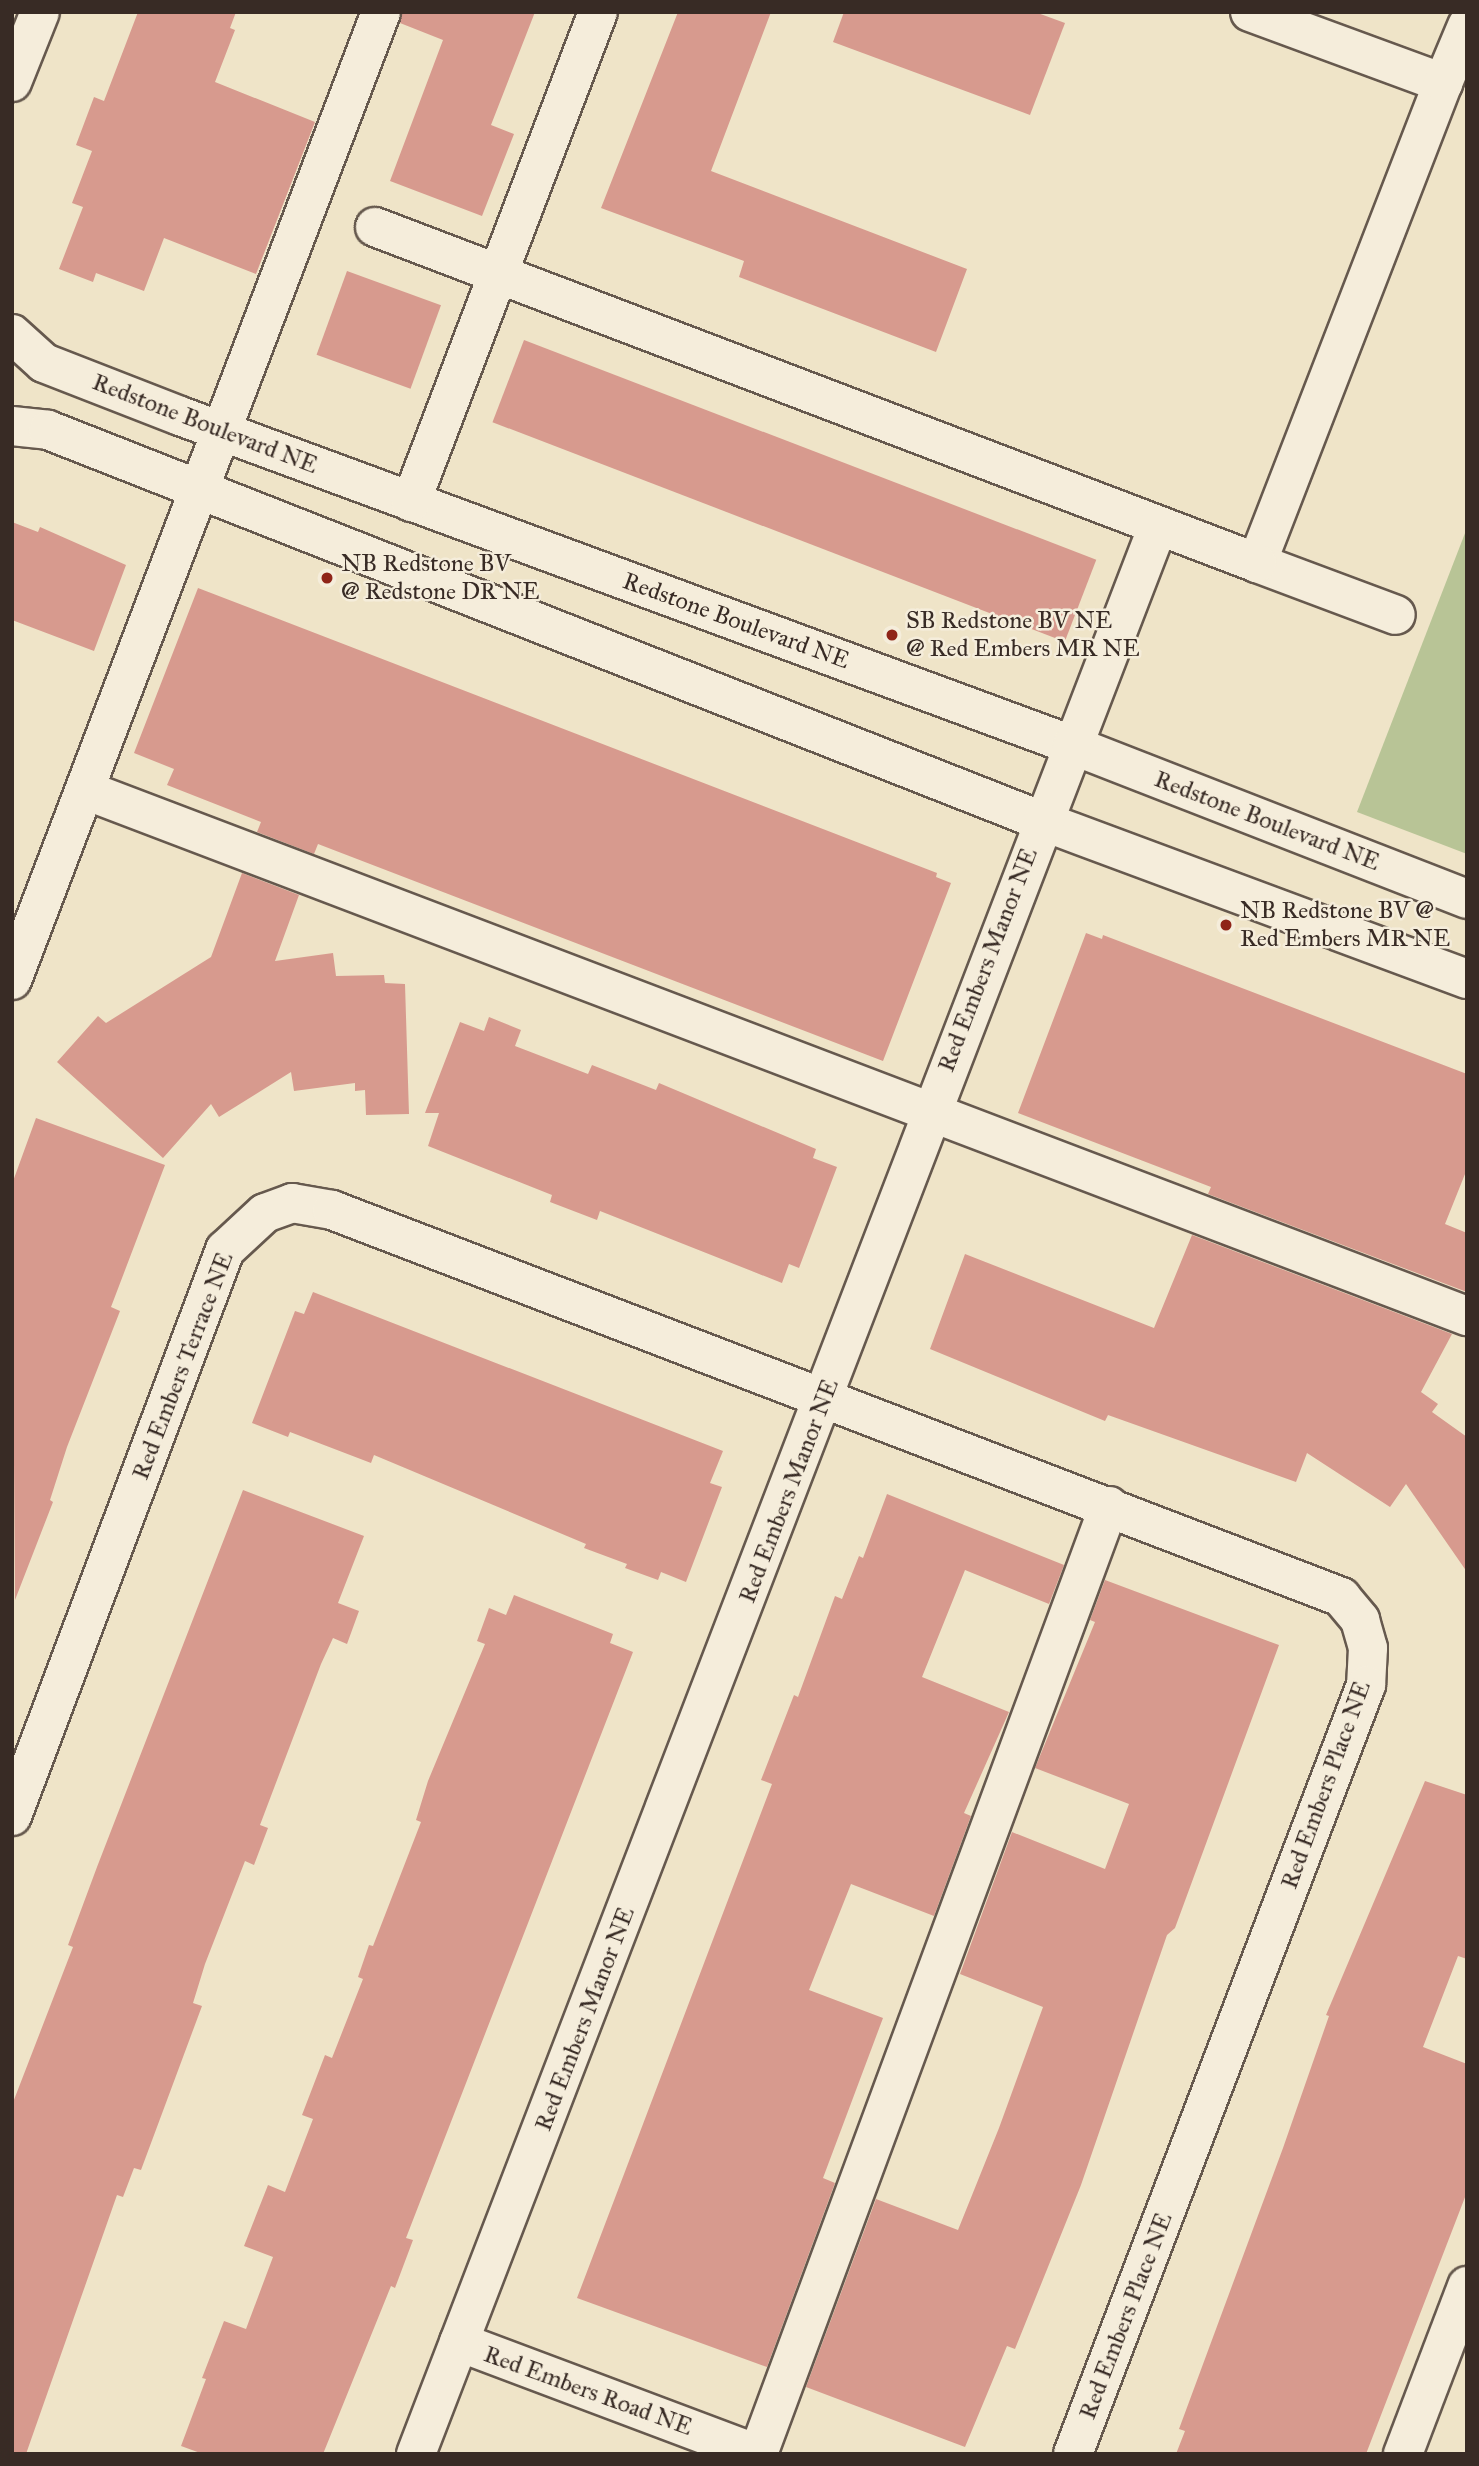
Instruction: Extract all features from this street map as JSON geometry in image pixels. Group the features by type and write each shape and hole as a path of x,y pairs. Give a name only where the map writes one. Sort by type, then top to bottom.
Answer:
{"street":[{"path":"12,82 40,12"},
{"path":"12,980 381,12"},
{"path":"411,502 598,12"},
{"path":"1250,12 1443,83"},
{"path":"1257,563 1467,26"},
{"path":"375,227 1396,615"},
{"name":"Redstone Boulevard NE","path":"12,334 44,362 221,432 1072,745 1467,899"},
{"path":"12,426 48,430 1042,821 1467,979"},
{"name":"Red Embers Manor NE","path":"416,2454 826,1398 930,1112 1158,526"},
{"path":"85,790 1467,1316"},
{"name":"Red Embers Terrace NE","path":"12,1816 225,1250 265,1213 292,1203 332,1210 826,1398"},
{"name":"Red Embers Place NE","path":"826,1398 1341,1597 1360,1620 1368,1648 1366,1685 1073,2454"},
{"path":"757,2454 1109,1506"},
{"path":"1403,2454 1467,2286"},
{"name":"Red Embers Road NE","path":"459,2343 757,2454"}],"green space":[{"path":"1467,528 1467,854 1357,812"}],"building":[{"path":"138,12 236,12 230,28 235,30 215,82 315,122 256,274 164,238 144,291 96,273 93,282 59,269 83,207 72,203 92,151 76,145 94,97 104,101"},
{"path":"402,12 535,12 491,125 514,134 482,216 390,181 443,40 400,23"},
{"path":"678,12 771,12 711,171 967,269 936,352 739,277 744,261 601,208"},
{"path":"844,12 1035,12 1065,23 1030,115 833,42"},
{"path":"347,271 441,305 411,389 317,355"},
{"path":"524,340 1096,560 1065,642 492,422"},
{"path":"12,522 38,532 40,527 126,565 94,651 12,620"},
{"path":"198,588 937,873 936,877 951,883 883,1061 318,844 314,854 257,832 261,822 167,785 174,769 134,753"},
{"path":"242,873 299,895 275,961 333,953 336,976 384,975 385,983 405,984 409,1114 366,1115 365,1090 355,1091 355,1083 294,1091 291,1072 219,1117 211,1104 163,1158 57,1062 98,1016 106,1023 211,957"},
{"path":"1086,933 1102,939 1103,935 1467,1074 1467,1169 1445,1224 1467,1233 1467,1292 1208,1194 1211,1187 1018,1113"},
{"path":"489,1017 521,1030 515,1046 588,1074 592,1065 656,1090 659,1083 816,1149 813,1158 837,1167 799,1268 789,1264 782,1283 600,1211 597,1220 550,1202 552,1195 428,1146 439,1113 425,1113 460,1022 484,1031"},
{"path":"36,1118 165,1165 111,1307 120,1311 67,1447 50,1500 53,1502 15,1600 12,1184"},
{"path":"1192,1235 1452,1334 1421,1392 1438,1404 1432,1412 1467,1437 1467,1572 1406,1484 1390,1507 1307,1453 1296,1482 1108,1415 1105,1421 930,1349 965,1254 1154,1328"},
{"path":"313,1292 723,1451 710,1483 722,1487 686,1582 661,1572 658,1580 625,1568 627,1564 584,1548 586,1544 374,1455 371,1463 290,1432 288,1437 252,1423 295,1311 304,1314"},
{"path":"243,1490 364,1536 338,1603 359,1611 347,1644 333,1638 321,1664 260,1825 268,1828 254,1865 245,1861 205,1964 193,2003 202,2006 141,2170 134,2168 123,2197 117,2195 26,2454 12,2454 12,2105 73,1947 68,1945 97,1867"},
{"path":"887,1494 1064,1565 1049,1604 965,1570 922,1677 1009,1712 964,1813 971,1816 934,1916 851,1884 809,1990 883,2018 823,2178 835,2183 767,2367 577,2298 772,1784 761,1780 794,1695 798,1697 835,1596 842,1599 859,1556 863,1558"},
{"path":"1105,1580 1279,1645 1175,1928 1167,1935 1081,2185 1015,2349 1007,2346 965,2447 806,2387 876,2199 958,2230 999,2128 1043,2007 960,1974 1012,1832 1105,1869 1129,1804 1035,1768 1095,1622 1090,1620"},
{"path":"514,1595 613,1634 610,1643 633,1652 406,2238 413,2240 395,2288 391,2286 323,2454 203,2454 181,2446 206,2379 202,2378 224,2321 246,2329 273,2257 244,2246 268,2185 285,2192 313,2119 302,2115 325,2055 332,2058 363,1979 358,1977 369,1945 373,1946 421,1822 416,1820 428,1781 485,1644 477,1641 489,1608 506,1615"},
{"path":"1425,1781 1467,1795 1467,1959 1458,1956 1423,2047 1467,2064 1467,2192 1366,2454 1176,2454 1185,2431 1179,2429 1283,2148 1329,2016 1326,2015"}],"place":[{"name":"NB Redstone BV @ Redstone DR NE","path":"327,578"},
{"name":"SB Redstone BV NE @ Red Embers MR NE","path":"892,635"},
{"name":"NB Redstone BV @ Red Embers MR NE","path":"1226,925"}]}
